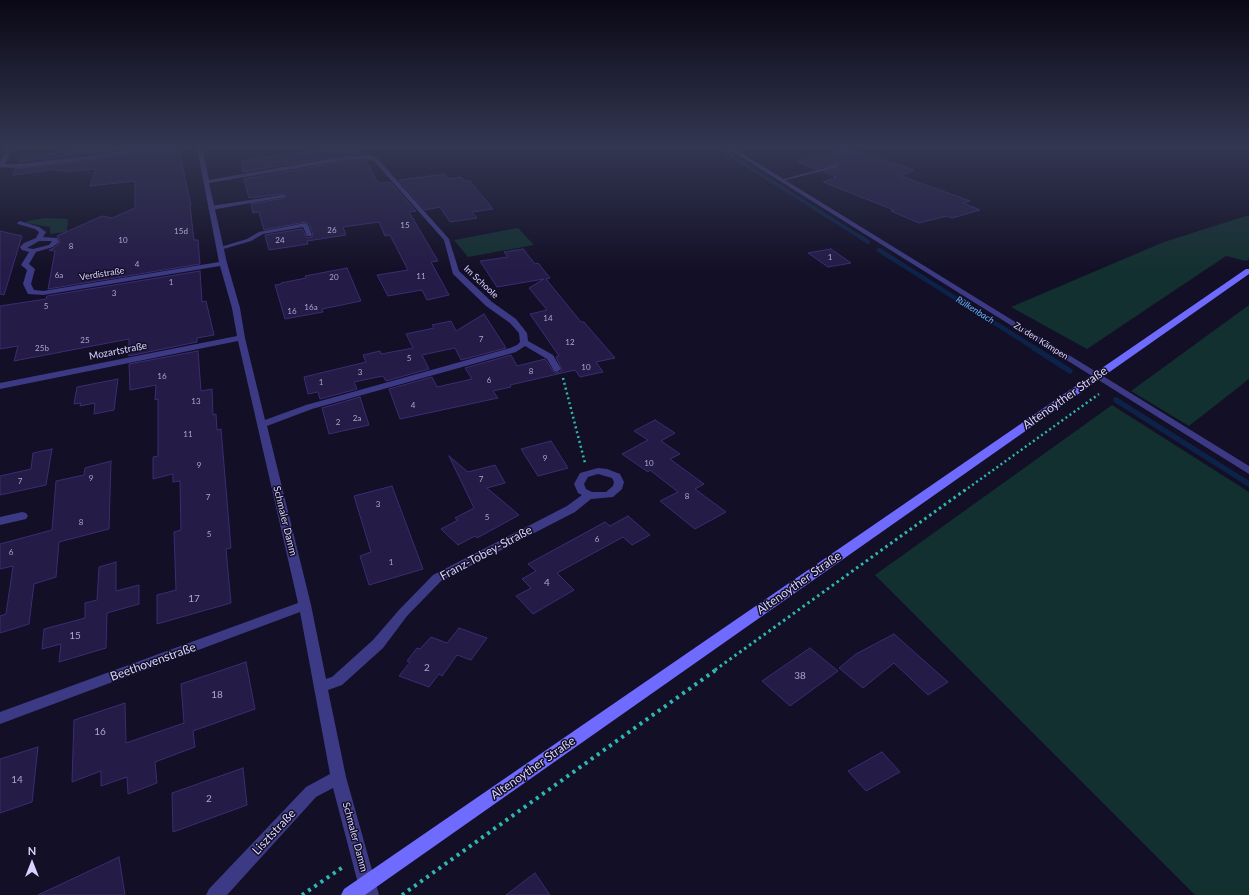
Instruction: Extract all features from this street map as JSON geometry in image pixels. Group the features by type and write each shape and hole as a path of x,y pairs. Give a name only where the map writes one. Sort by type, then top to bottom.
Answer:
{"main road":[{"name":"Altenoyther Straße","path":"350,895 369,889 1097,376 1249,271"}],"street":[{"name":"Schmaler Damm","path":"207,190 223,263 236,308 241,338 305,605 322,687 338,777 369,889"},
{"name":"Im Schoole","path":"402,190 447,240 456,272 489,304 513,321 523,333 524,342"},
{"name":"Zu den Kämpen","path":"798,190 1249,471"},
{"path":"20,223 37,228 43,232 38,239"},
{"path":"38,239 55,239 56,242 51,246 33,251 24,249 23,247 26,244 38,239"},
{"name":"Verdistraße","path":"33,251 26,265 31,269 27,284 31,292 43,293 223,263"},
{"name":"Mozartstraße","path":"0,386 241,338"},
{"path":"261,424 270,422 309,406 512,350 520,347 524,342 550,358 557,369"},
{"path":"594,471 607,472 616,476 619,482 618,487 609,494 597,496 589,495 582,491 579,484 584,475 594,471"},
{"name":"Franz-Tobey-Straße","path":"322,687 337,681 378,644 403,613 437,578 571,509 589,495"},
{"path":"0,521 22,516"},
{"name":"Beethovenstraße","path":"0,718 305,605"},
{"name":"Lisztstraße","path":"215,895 311,792 338,777"}],"lane":[{"path":"211,208 283,196"},
{"path":"220,248 249,240 261,233 305,225 309,235"}],"path":[{"path":"557,369 563,379 585,464 584,475"},
{"path":"402,895 1112,385"},
{"path":"302,895 360,855"}],"green space":[{"path":"1249,215 1249,259 1246,261 1226,256 1087,349 1011,307 1164,242"},
{"path":"45,218 68,219 67,232 50,234 50,227 26,223 27,221"},
{"path":"518,228 534,245 468,257 454,240"},
{"path":"1249,305 1249,379 1189,426 1131,391"},
{"path":"1112,405 1249,492 1249,895 1195,895 875,575"}],"building":[{"path":"135,190 188,190 191,206 194,240 198,240 200,264 48,289 55,251 49,250 54,248 60,242 57,236 102,216 112,218 135,208"},
{"path":"247,190 397,190 416,211 409,212 438,261 431,262 449,295 427,300 422,290 388,296 377,275 408,270 390,235 385,236 379,222 343,227 346,235 307,241 308,244 269,250 265,235 302,229 307,238 312,237 313,234 309,224 305,222 264,230 259,212 253,213 251,204 285,198 286,196 283,194 249,198"},
{"path":"407,190 477,190 493,209 472,212 477,218 450,222 440,207 425,210"},
{"path":"843,190 939,190 970,201 963,203 980,210 952,218 947,216 919,223 891,211 894,210"},
{"path":"0,231 22,236 4,295 0,294"},
{"path":"523,249 535,264 538,263 550,278 546,279 581,322 584,322 615,358 596,362 603,372 580,377 575,370 510,385 511,387 493,391 498,398 400,419 389,389 432,377 437,387 472,379 465,368 511,355 517,366 545,359 554,372 558,373 562,370 556,357 559,356 530,314 547,310 529,288 544,279 497,287 480,261 508,257 504,252"},
{"path":"831,249 851,263 828,267 808,253"},
{"path":"347,268 361,301 322,309 323,312 285,319 275,285 306,278 305,276"},
{"path":"200,271 202,302 206,301 214,335 197,338 197,342 129,356 129,339 14,361 18,346 0,349 0,306 46,299 47,296"},
{"path":"484,314 506,348 461,360 455,348 422,355 429,369 386,381 383,376 354,382 357,389 320,399 318,392 308,394 304,377 366,362 363,355 380,351 381,354 413,348 406,334 434,328 432,325 451,321 456,331"},
{"path":"198,351 201,391 212,389 213,415 216,414 217,430 221,429 231,548 226,549 231,603 157,624 157,595 176,590 174,532 181,530 180,481 173,482 173,474 153,479 153,457 158,456 158,399 155,400 156,385 130,390 129,364"},
{"path":"118,379 114,410 94,414 95,403 80,406 81,403 74,404 77,387"},
{"path":"360,397 369,425 329,434 322,408"},
{"path":"655,420 675,433 661,441 680,454 670,459 704,484 695,489 726,512 695,529 660,501 678,492 650,470 648,472 622,454 648,440 634,431"},
{"path":"551,441 568,468 538,476 521,449"},
{"path":"52,449 46,485 0,495 0,476 31,469 33,453"},
{"path":"449,456 468,472 495,465 505,483 487,488 519,515 477,538 475,536 458,545 441,529 458,520 455,518 474,508"},
{"path":"111,461 109,529 59,542 56,577 34,584 29,624 0,633 0,616 6,614 13,566 0,569 0,544 52,530 56,481 84,475 85,468"},
{"path":"392,486 423,569 369,585 360,556 371,552 354,496"},
{"path":"628,516 650,535 632,545 623,537 557,573 574,590 533,614 516,596 531,588 522,579 536,571 528,564 605,522 610,526"},
{"path":"116,562 116,591 139,585 139,604 107,613 106,648 59,662 61,644 42,649 44,629 85,618 85,603 97,600 99,567"},
{"path":"459,628 487,638 471,660 457,655 442,676 439,674 429,687 399,676 410,662 407,661 417,648 420,649 431,637 447,643"},
{"path":"894,634 948,682 928,695 894,663 863,688 839,668 856,654"},
{"path":"810,648 838,671 790,706 762,681"},
{"path":"246,662 255,709 193,731 195,747 155,762 157,783 128,794 127,777 101,786 101,771 72,782 74,720 125,703 126,743 184,723 181,684"},
{"path":"38,747 32,802 0,813 0,759"},
{"path":"882,752 900,772 866,791 848,771"},
{"path":"243,768 247,805 173,832 172,793"},
{"path":"119,857 125,895 38,895"},
{"path":"535,873 550,895 506,895"}],"waterway":[{"name":"Rülkenbach","path":"785,190 860,237"},
{"name":"Rülkenbach","path":"859,236 868,242"},
{"name":"Rülkenbach","path":"879,250 1036,349"},
{"name":"Rülkenbach","path":"1034,348 1070,371"},
{"name":"Rülkenbach","path":"1116,400 1249,484"}]}
